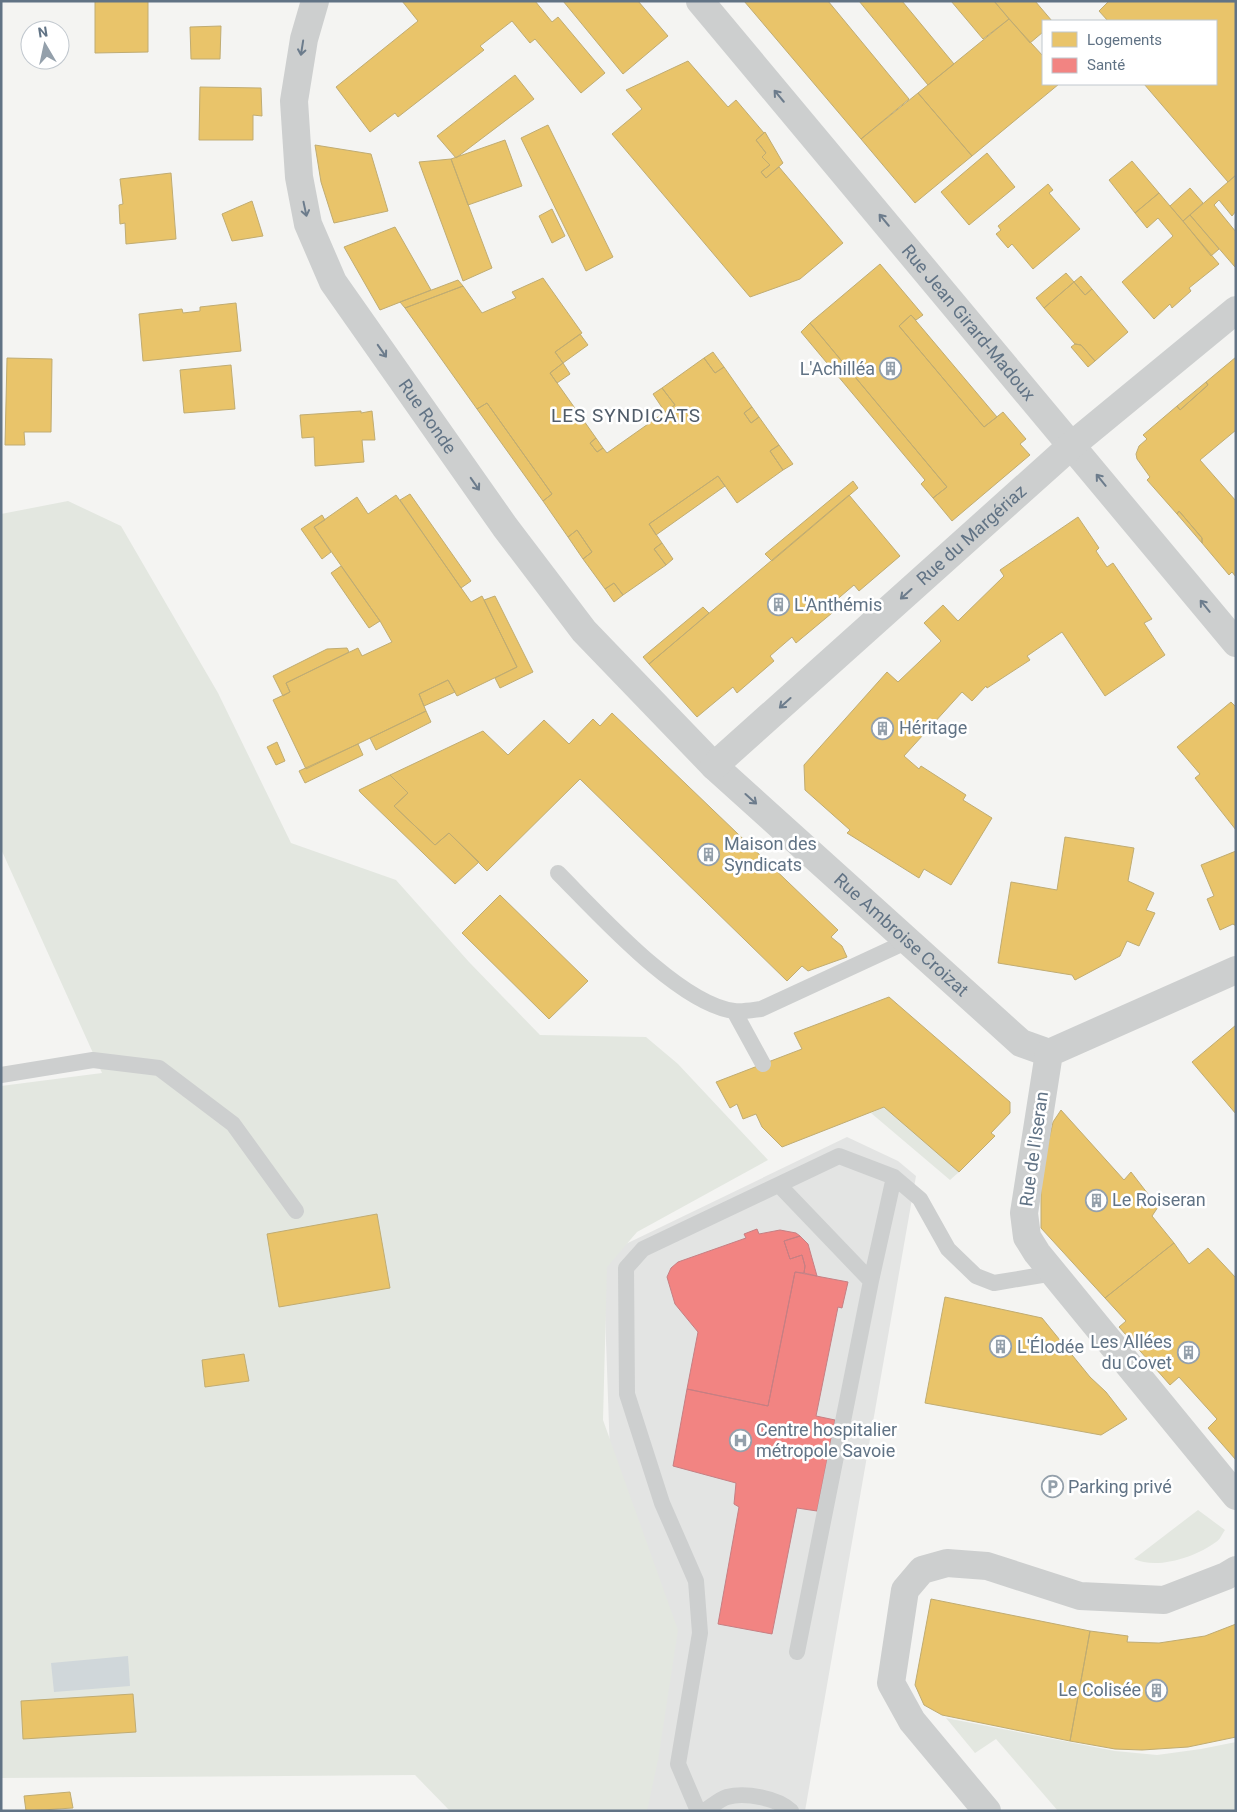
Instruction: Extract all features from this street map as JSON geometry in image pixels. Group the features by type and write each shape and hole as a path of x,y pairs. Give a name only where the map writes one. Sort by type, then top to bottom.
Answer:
{"street":[{"name":"Rue Ronde","path":"314,1 304,39 294,101 299,177 308,224 333,282 505,527 584,631 714,766"},
{"name":"Rue Jean Girard-Madoux","path":"700,1 1236,643"},
{"name":"Rue du Margériaz","path":"714,766 1072,445 1236,310"},
{"name":"Rue Ambroise Croizat","path":"714,766 1021,1043 1048,1053"},
{"path":"1048,1053 1236,970"},
{"name":"Rue de l'Iseran","path":"1048,1053 1024,1213 1027,1237 1054,1273 1236,1496"},
{"path":"987,1811 912,1721 891,1683 905,1590 922,1570 947,1563 987,1566 1080,1596 1164,1600 1226,1576 1236,1570"}],"lane":[{"path":"558,873 630,946 673,980 707,1002 734,1011 761,1009 908,941"},
{"path":"734,1011 763,1064"},
{"path":"1,1075 93,1060 159,1068 233,1124 296,1211"},
{"path":"698,1811 678,1764 700,1633 696,1581 662,1503 627,1394 626,1268 643,1250 839,1156 894,1177 920,1200 948,1249 976,1276 994,1283 1054,1273"},
{"path":"797,1652 871,1281 894,1177"},
{"path":"779,1185 871,1281"},
{"path":"704,1811 727,1796 759,1796 784,1804 791,1811"}],"shaded area":[{"path":"68,501 121,526 218,693 291,843 396,880 469,962 540,1035 646,1037 678,1064 768,1160 637,1232 607,1267 603,1420 678,1630 658,1760 647,1811 450,1811 415,1775 1,1778 1,1086 102,1073 1,849 1,514"},
{"path":"884,1107 959,1172 950,1180 871,1113"},
{"name":"Centre hospitalier métropole Savoie","path":"847,1137 898,1161 916,1176 805,1811 615,1811 616,1625 603,1255"},
{"path":"1198,1510 1225,1530 1217,1541 1198,1553 1176,1560 1154,1563 1134,1559"},
{"path":"128,1656 130,1686 54,1692 51,1663"},
{"path":"946,1718 1115,1751 1157,1755 1236,1742 1236,1811 1058,1811 996,1739 975,1753"}],"building: Logements":[{"path":"95,1 148,1 148,52 95,53"},
{"path":"402,1 535,1 552,22 558,17 605,73 581,93 535,39 530,43 512,21 480,46 484,50 398,117 395,113 370,132 336,87 418,21"},
{"path":"563,1 638,1 668,36 623,74"},
{"path":"744,1 828,1 909,99 861,139"},
{"path":"859,1 902,1 954,64 928,85"},
{"path":"951,1 994,1 1009,19 983,39"},
{"path":"994,1 1035,1 1051,20 1042,20 1042,33 1030,43"},
{"path":"1109,1 1236,2 1236,175 1228,182 1145,85 1217,85 1217,20 1107,20 1099,11"},
{"path":"1009,19 1042,55 1042,85 1058,85 972,156 918,93"},
{"path":"221,26 220,59 191,59 190,27"},
{"path":"688,61 728,107 736,100 764,133 756,140 766,153 762,157 770,165 761,172 766,178 779,167 843,243 800,279 750,297 612,134 642,109 626,90"},
{"path":"515,75 534,99 456,158 437,136"},
{"path":"200,87 261,88 262,116 253,115 253,140 199,140"},
{"path":"918,93 972,156 915,203 861,139"},
{"path":"548,125 613,257 586,271 521,138"},
{"path":"765,132 783,163 766,178 761,172 770,165 762,157 766,153 756,140"},
{"path":"505,140 522,186 468,205 451,159"},
{"path":"315,145 371,154 388,211 334,223 321,182"},
{"path":"987,153 1015,187 969,225 941,192"},
{"path":"451,159 492,268 463,281 419,162"},
{"path":"1132,161 1159,193 1135,213 1109,180"},
{"path":"171,173 176,239 126,244 125,223 120,224 119,205 123,204 120,179"},
{"path":"1236,175 1236,211 1232,216 1219,200 1214,205 1236,232 1235,267 1190,215"},
{"path":"1048,184 1053,190 1049,193 1080,229 1033,269 1012,244 1008,248 996,234 1001,230 998,226"},
{"path":"1190,188 1203,203 1183,221 1170,206"},
{"path":"1159,193 1219,264 1189,288 1191,291 1172,308 1170,304 1154,319 1122,282 1173,236 1158,218 1147,228 1135,213"},
{"path":"252,201 263,236 232,241 222,214"},
{"path":"552,209 565,236 552,243 539,216"},
{"path":"1190,215 1219,249 1211,256 1183,221"},
{"path":"395,227 431,290 380,310 344,247"},
{"name":"L'Achilléa","path":"880,264 923,315 916,320 911,315 899,326 984,427 1003,412 1026,439 1020,444 1030,455 952,521 933,498 947,487 810,323"},
{"path":"1066,273 1074,282 1044,308 1036,298"},
{"path":"1081,276 1092,289 1085,295 1074,282"},
{"path":"543,278 582,333 555,352 563,363 550,373 596,438 590,443 597,452 603,448 607,453 675,405 662,388 704,358 715,373 724,367 752,407 744,413 751,423 759,417 779,445 770,451 783,470 737,503 718,476 649,524 662,543 654,549 666,565 623,595 614,583 605,589 583,559 592,552 577,530 568,537 543,501 552,494 487,403 477,409 405,308 463,286 482,313 516,298 512,292"},
{"path":"458,280 463,286 405,308 400,302"},
{"path":"1074,282 1085,295 1092,289 1128,332 1095,361 1081,345 1075,344 1044,308"},
{"path":"236,303 241,351 143,361 139,314 182,309 183,313 200,311 200,307"},
{"path":"911,315 997,417 984,427 899,326"},
{"path":"810,323 947,487 933,498 921,484 925,480 801,332"},
{"path":"580,334 588,345 563,363 555,352"},
{"path":"1075,344 1081,345 1095,361 1088,367 1071,347"},
{"path":"713,352 724,367 715,373 704,358"},
{"path":"1236,357 1236,430 1200,460 1236,501 1236,577 1232,572 1229,575 1202,543 1202,538 1179,511 1177,514 1147,480 1150,477 1137,459 1136,454 1139,446 1147,439 1143,435 1177,406 1180,410 1208,385 1206,382"},
{"path":"7,358 52,359 51,432 24,432 25,445 5,445"},
{"path":"563,363 570,374 557,383 550,373"},
{"path":"231,365 235,409 184,413 180,370"},
{"path":"1206,382 1208,385 1180,410 1177,406"},
{"path":"662,388 675,405 665,412 653,394"},
{"path":"487,403 552,494 543,501 477,409"},
{"path":"752,407 759,417 751,423 744,413"},
{"path":"361,411 361,413 372,411 375,440 362,440 364,462 315,466 314,437 302,438 300,415"},
{"path":"596,438 603,448 597,452 590,443"},
{"path":"779,445 793,464 783,470 770,451"},
{"path":"718,476 725,486 656,535 649,524"},
{"path":"853,481 858,488 772,561 765,554"},
{"path":"410,494 471,581 461,588 400,500"},
{"path":"396,495 471,602 482,596 517,667 457,696 448,680 419,694 426,711 306,769 273,700 290,692 286,683 358,648 362,656 392,642 380,621 314,527 357,497 368,514"},
{"name":"L'Anthémis","path":"849,495 900,556 859,591 854,585 834,602 838,608 796,643 792,637 770,656 774,661 737,693 733,687 697,717 649,664"},
{"path":"1179,511 1202,538 1202,543 1177,514"},
{"path":"322,515 325,520 314,527 331,552 322,559 301,529"},
{"name":"Héritage","path":"1078,517 1099,548 1096,551 1107,567 1113,563 1152,619 1144,623 1165,655 1105,696 1062,632 1027,656 1030,660 987,688 986,686 972,701 962,692 904,756 919,769 921,766 966,795 963,800 992,818 951,885 924,869 919,878 847,833 850,830 805,790 804,765 887,672 898,682 941,641 924,623 943,605 958,621 1004,576 1000,570"},
{"path":"577,530 592,552 583,559 568,537"},
{"path":"662,543 673,559 666,565 654,549"},
{"path":"341,566 380,621 369,628 331,573"},
{"path":"614,583 623,595 614,602 605,589"},
{"path":"495,596 533,672 500,688 495,678 517,667 484,600"},
{"path":"703,607 709,613 649,664 643,657"},
{"path":"347,648 349,652 286,683 290,692 283,696 273,676 327,649"},
{"path":"448,680 455,692 424,706 419,694"},
{"path":"1231,702 1236,707 1236,830 1195,778 1200,774 1177,747"},
{"path":"426,711 431,722 376,750 370,738"},
{"name":"Maison des Syndicats","path":"612,713 838,930 831,937 842,946 847,957 808,971 802,966 787,981 580,779 487,871 449,833 435,845 394,806 408,793 390,775 483,731 508,755 544,720 569,744 593,719 600,726"},
{"path":"277,742 285,761 276,765 267,747"},
{"path":"358,744 363,755 305,783 299,771"},
{"path":"390,775 408,793 394,806 435,845 449,833 479,862 455,884 360,792 359,790"},
{"path":"1065,837 1134,848 1128,881 1154,893 1146,910 1155,913 1139,946 1127,941 1120,956 1075,980 1072,975 998,963 1011,882 1057,890"},
{"path":"1236,851 1236,926 1233,924 1220,930 1207,899 1214,896 1201,865"},
{"path":"500,895 588,981 549,1019 462,933"},
{"path":"889,997 1010,1102 1010,1113 991,1133 995,1136 959,1172 884,1107 782,1147 762,1127 756,1114 743,1119 737,1104 730,1108 716,1082 802,1049 794,1033"},
{"path":"1236,1025 1236,1114 1192,1062"},
{"name":"Le Roiseran","path":"1061,1110 1124,1180 1131,1172 1158,1207 1152,1216 1174,1243 1105,1298 1041,1228 1041,1175 1053,1122"},
{"path":"377,1214 390,1288 279,1307 267,1234"},
{"name":"Les Allées du Covet","path":"1174,1243 1189,1264 1208,1248 1236,1278 1236,1460 1208,1428 1217,1419 1179,1377 1170,1385 1119,1327 1126,1321 1105,1298"},
{"name":"L'Élodée","path":"945,1297 1042,1318 1127,1419 1101,1435 925,1403"},
{"path":"244,1354 249,1381 205,1387 202,1360"},
{"path":"931,1599 1090,1631 1070,1741 942,1715 924,1705 915,1685"},
{"name":"Le Colisée","path":"1236,1624 1236,1737 1188,1747 1142,1750 1115,1749 1070,1741 1090,1631 1128,1636 1127,1642 1159,1643 1205,1636"},
{"path":"133,1694 136,1732 23,1739 21,1701"},
{"path":"70,1792 73,1808 26,1811 24,1796"}],"building: Santé":[{"path":"757,1229 759,1234 780,1230 796,1233 800,1236 784,1241 790,1259 802,1255 805,1266 804,1273 795,1272 768,1406 687,1389 698,1332 675,1304 667,1277 671,1268 678,1262 746,1238 744,1234"},
{"path":"800,1236 808,1244 817,1276 804,1273 805,1266 802,1255 790,1259 784,1241"},
{"path":"795,1272 848,1282 842,1308 838,1307 816,1416 835,1420 817,1511 797,1508 772,1634 718,1624 739,1507 734,1504 736,1483 673,1466 687,1389 768,1406"}],"place":[{"name":"L'Achilléa","path":"891,369"},
{"name":"L'Anthémis","path":"778,605"},
{"name":"Héritage","path":"883,728"},
{"name":"Maison des Syndicats","path":"708,854"},
{"name":"Le Roiseran","path":"1096,1200"},
{"name":"L'Élodée","path":"1001,1347"},
{"name":"Les Allées du Covet","path":"1188,1352"},
{"name":"Centre hospitalier métropole Savoie","path":"740,1440"},
{"name":"Parking privé","path":"1052,1487"},
{"name":"Le Colisée","path":"1157,1690"}],"district":[{"name":"LES SYNDICATS","path":"626,415"}]}
